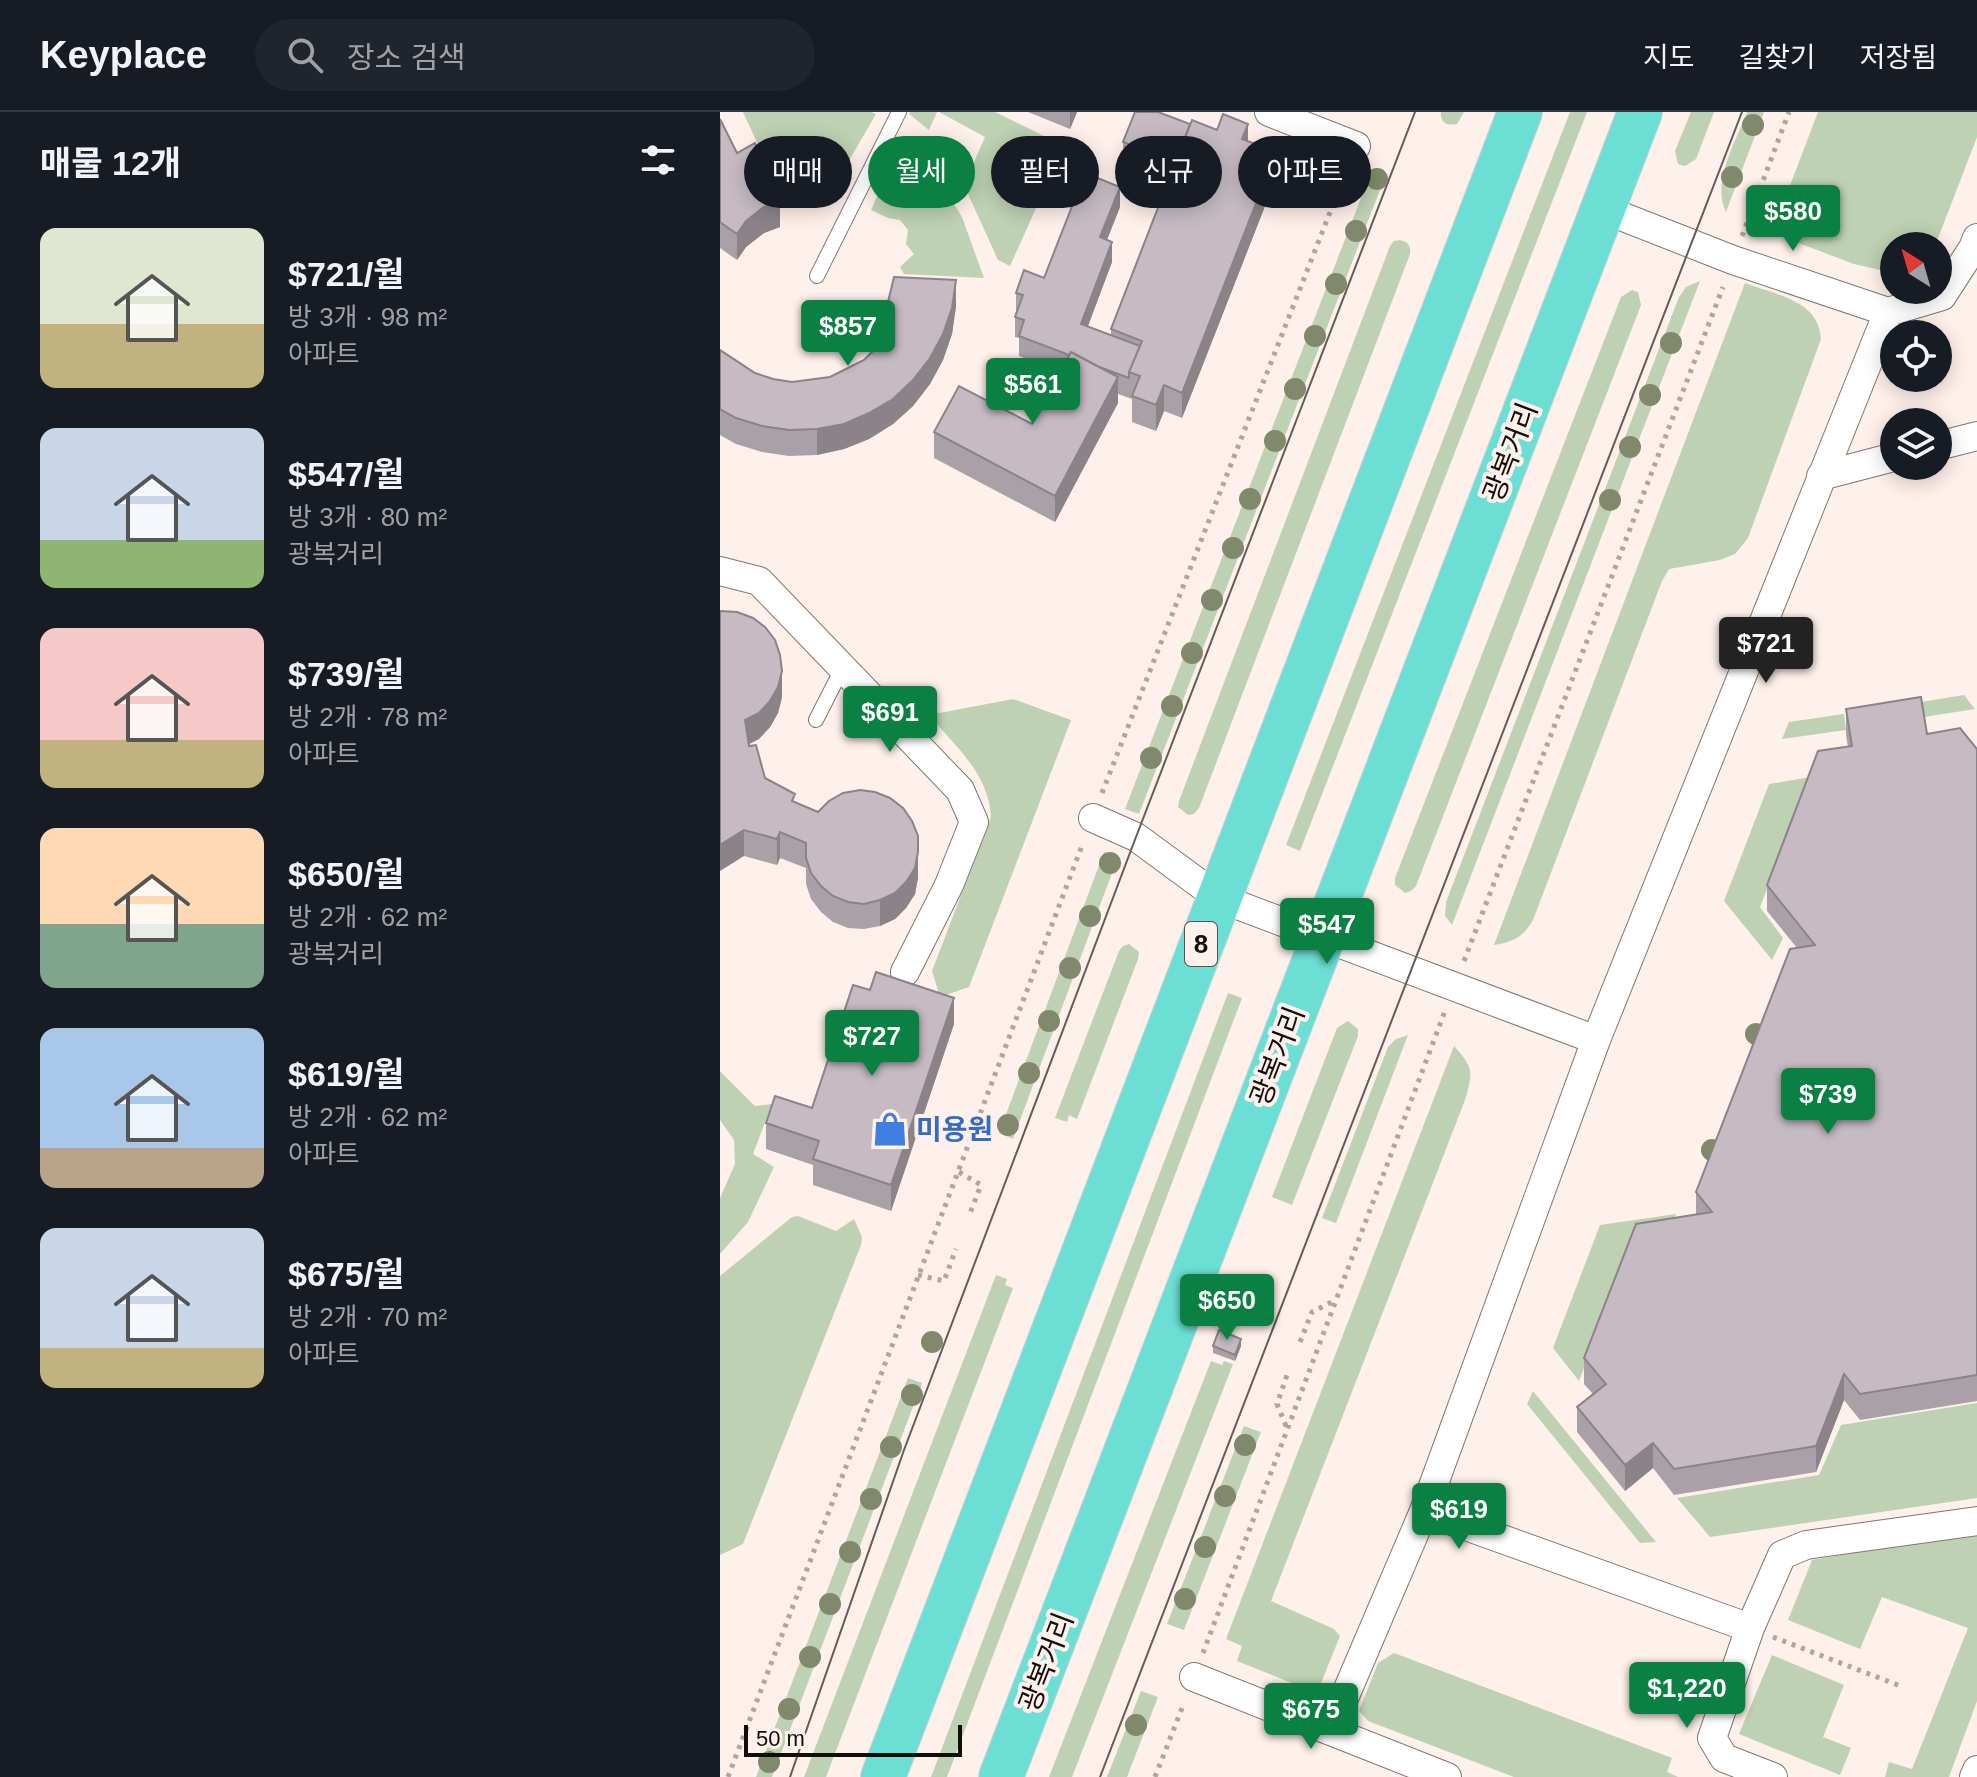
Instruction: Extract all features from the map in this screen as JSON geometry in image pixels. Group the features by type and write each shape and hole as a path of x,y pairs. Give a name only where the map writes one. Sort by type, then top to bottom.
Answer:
{"highway":[{"name":"8","path":"883,1777 1520,112"},
{"name":"광복거리","path":"1001,1777 1640,112"}],"street":[{"path":"1269,112 1330,136"},
{"path":"1603,209 1733,260 1888,312 1942,296 1977,238"},
{"path":"1330,1731 1424,1511 1596,1040 1888,312"},
{"path":"1952,442 1977,436"},
{"path":"1821,476 1880,461"},
{"path":"720,571 759,581 960,790 974,822 949,885 905,972"},
{"path":"1093,818 1136,837 1219,898 1596,1040"},
{"path":"1424,1511 1750,1628"},
{"path":"1773,1777 1724,1758 1712,1738 1750,1628 1782,1555 1806,1545 1977,1521"},
{"path":"1194,1677 1447,1777"},
{"path":"1974,1777 1977,1770"}],"lane":[{"path":"817,276 899,112"},
{"path":"816,720 843,667"}],"path":[{"path":"1155,1777 1286,1426 1789,112"},
{"path":"728,1777 1093,818 1332,208"},
{"path":"959,1172 981,1185 969,1216"},
{"path":"918,1275 944,1281 956,1249"},
{"path":"1300,1342 1312,1312 1334,1301"},
{"path":"1286,1426 1277,1404 1287,1375"},
{"path":"1750,1628 1903,1687"}],"green space":[{"path":"743,112 876,114 852,155 852,136 754,136"},
{"path":"910,112 937,112 929,130"},
{"path":"939,112 995,112 1044,136 991,136 991,208 1036,208 1010,266 998,260 974,208 975,160 985,137"},
{"path":"1441,112 1464,112 1457,124 1450,125 1443,121"},
{"path":"1570,112 1587,112 1300,851 1286,845"},
{"path":"1691,112 1714,112 1696,159 1685,166 1678,164 1675,151"},
{"path":"1747,112 1764,112 1726,212 1721,188 1723,175"},
{"path":"1818,112 1977,112 1977,137 1940,232 1880,232 1880,270 1854,264 1780,236 1773,230"},
{"path":"1371,172 1385,177 1139,814 1125,809 1357,208 1371,208"},
{"path":"956,208 984,278 904,274 900,267 914,254 906,244 908,230 900,220 871,210"},
{"path":"1400,240 1408,244 1410,254 1199,808 1188,815 1178,807 1179,801 1390,246"},
{"path":"1700,281 1452,925 1445,916 1446,902 1679,297 1686,287"},
{"path":"1745,283 1804,307 1813,315 1821,339 1748,538 1735,554 1720,560 1669,569 1533,920 1517,938 1494,945"},
{"path":"1632,290 1638,292 1641,305 1416,886 1405,893 1395,885 1395,878 1621,297"},
{"path":"1964,695 1975,709 1911,719 1909,704"},
{"path":"1013,699 1071,720 969,987 940,997 932,971 991,817 989,802 977,774 929,715"},
{"path":"1844,714 1846,730 1782,739 1789,722"},
{"path":"1811,777 1760,907 1783,938 1772,960 1724,901 1769,784"},
{"path":"1104,852 1118,857 1013,1139 999,1133"},
{"path":"1129,944 1139,952 1138,959 1077,1119 1069,1115 1067,1122 1055,1118 1119,951"},
{"path":"1228,993 1242,998 947,1777 931,1777"},
{"path":"1348,1021 1358,1029 1358,1036 1292,1205 1272,1197 1337,1028"},
{"path":"1408,1035 1336,1223 1322,1218 1388,1047 1396,1039"},
{"path":"1454,1046 1470,1071 1465,1100 1271,1601 1334,1629 1340,1636 1319,1688 1312,1691 1237,1661 1242,1646 1226,1639"},
{"path":"720,1071 755,1106 772,1104 753,1154 774,1167 748,1222 720,1254 720,1198 735,1164 734,1140 720,1120"},
{"path":"1676,1214 1669,1238 1631,1245 1579,1381 1553,1348 1600,1225"},
{"path":"798,1216 836,1231 854,1219 862,1237 861,1245 743,1544 720,1555 720,1276 792,1217"},
{"path":"996,1275 1007,1279 1005,1285 1013,1288 826,1777 804,1777"},
{"path":"1211,1361 1222,1365 1224,1361 1233,1364 1072,1777 1049,1777"},
{"path":"908,1378 922,1383 772,1777 756,1777"},
{"path":"1533,1391 1656,1542 1640,1543 1527,1404"},
{"path":"1977,1403 1977,1498 1710,1537 1677,1498 1819,1475 1841,1425"},
{"path":"1244,1426 1261,1432 1184,1630 1167,1624"},
{"path":"1977,1532 1977,1701 1949,1777 1885,1777 1889,1762 1912,1769 1968,1628 1882,1597 1860,1649 1788,1620 1812,1560"},
{"path":"1394,1653 1672,1758 1667,1772 1678,1777 1514,1777 1368,1721 1359,1711 1378,1663"},
{"path":"1772,1655 1844,1685 1823,1737 1851,1748 1840,1775 1739,1734"},
{"path":"1141,1691 1158,1697 1127,1777 1107,1777"}],"building":[{"path":"1135,112 1158,112 1190,124 1185,136 1125,136"},
{"path":"1223,114 1248,124 1243,136 1238,136 1238,208 1254,208 1182,393 1164,385 1156,405 1132,396 1140,376 1129,372 1142,341 1111,329 1158,208 1222,208 1222,136 1186,136 1192,120 1217,130"},
{"path":"720,119 737,153 744,149 744,208 763,208 746,221 737,234 720,222"},
{"path":"1099,179 1115,185 1115,200 1100,237 1112,242 1081,324 1140,346 1129,378 1071,352 1069,355 1019,336 1024,320 1015,317 1023,295 1016,293 1024,270 1044,278 1071,208 1099,208"},
{"path":"894,277 956,280 952,308 943,334 930,358 893,399 844,424 817,429 789,430 762,426 720,409 720,350 755,373 792,382 830,377 864,360 885,339 874,330 886,310"},
{"path":"1071,352 1118,377 1055,496 934,432 959,386 1032,424"},
{"path":"720,611 737,612 753,618 775,640 780,655 782,671 778,687 759,713 745,720 749,746 756,745 765,778 795,794 792,801 818,812 843,793 860,790 890,798 903,808 912,821 918,836 915,868 895,893 864,904 833,896 811,873 806,858 806,843 780,832 777,839 744,830 720,845"},
{"path":"1921,697 1927,734 1960,728 1977,749 1977,1375 1860,1394 1844,1374 1816,1446 1674,1469 1653,1443 1625,1465 1577,1407 1606,1384 1584,1358 1636,1224 1712,1212 1696,1192 1790,949 1815,945 1767,885 1818,751 1852,746 1846,709"},
{"path":"876,972 954,998 891,1185 813,1159 819,1141 766,1123 775,1096 812,1108 853,985 870,990"},
{"path":"1219,1330 1241,1339 1235,1355 1213,1346"}],"tram line":[{"path":"790,1777 904,1450 1415,112"},
{"path":"1100,1777 1742,112"}],"place":[{"name":"미용원","path":"890,1129"}]}
